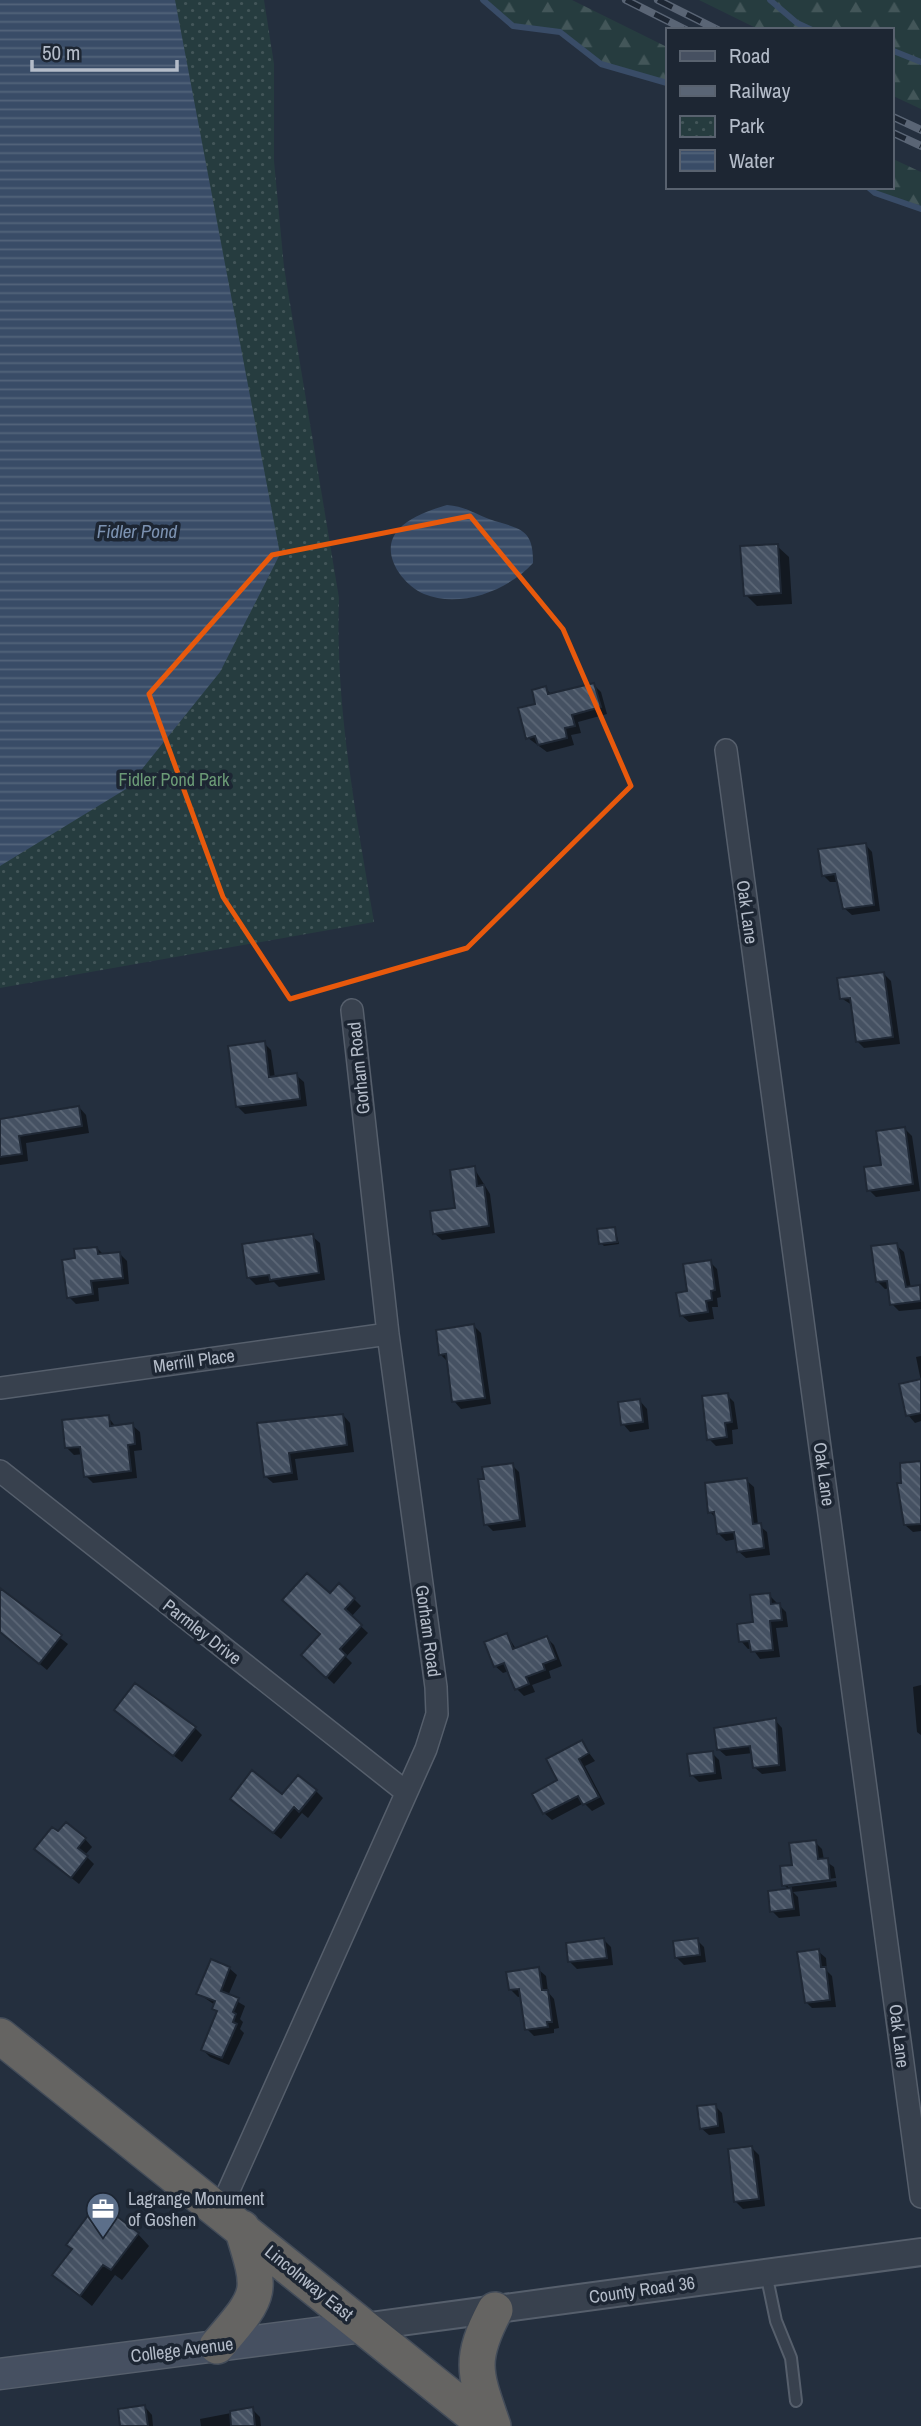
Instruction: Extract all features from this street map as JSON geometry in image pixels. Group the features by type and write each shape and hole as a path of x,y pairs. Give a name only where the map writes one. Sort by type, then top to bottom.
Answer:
{"highway":[{"name":"Lincolnway East","path":"0,2036 487,2426"},
{"path":"217,2346 252,2305 256,2290 254,2269 231,2219"},
{"path":"493,2426 477,2379 476,2357 480,2339 495,2310"}],"main road":[{"name":"College Avenue","path":"0,2374 363,2327"}],"street":[{"name":"Oak Lane","path":"726,750 921,2197"},
{"name":"Gorham Road","path":"231,2219 432,1732 437,1701 388,1334 352,1010"},
{"name":"Merrill Place","path":"0,1388 388,1334"},
{"name":"Parmley Drive","path":"0,1471 406,1792"},
{"name":"County Road 36","path":"363,2327 921,2252"}],"lane":[{"path":"766,2273 776,2321 792,2358 796,2401"}],"highlighted area":[{"path":"470,516 563,629 631,786 467,948 290,999 223,897 149,694 272,555"}],"green space":[{"name":"Fidler Pond Park","path":"0,0 264,0 274,64 274,161 284,267 339,598 340,680 344,720 374,922 0,988"},
{"path":"483,0 572,0 666,47 666,83 601,64 560,32 513,26"},
{"path":"699,0 921,0 921,109 893,96 893,28 756,28"},
{"path":"893,159 921,172 921,209 870,189 893,189"}],"water":[{"name":"Fidler Pond","path":"0,0 175,0 280,554 220,672 126,789 0,866"},
{"path":"447,505 464,508 522,531 530,542 533,563 523,573 497,589 468,598 438,598 415,589 400,575 395,566 391,547 393,538 409,521"}],"building":[{"path":"778,544 781,593 744,596 740,546"},
{"path":"594,683 601,707 572,715 575,726 565,728 567,738 538,745 535,736 526,739 518,708 535,704 532,690 546,686 548,694"},
{"path":"866,843 874,905 843,909 835,874 822,876 818,849"},
{"path":"884,972 893,1037 856,1042 850,998 840,999 837,978"},
{"path":"265,1041 269,1077 297,1073 300,1099 236,1107 228,1046"},
{"path":"79,1106 82,1126 19,1136 22,1154 0,1157 0,1119"},
{"path":"905,1127 913,1184 867,1191 864,1167 881,1165 876,1131"},
{"path":"475,1166 477,1186 484,1185 489,1226 433,1234 430,1211 455,1208 450,1170"},
{"path":"615,1227 617,1242 599,1244 597,1229"},
{"path":"313,1234 319,1273 270,1280 269,1275 247,1278 242,1244"},
{"path":"897,1243 906,1287 920,1285 921,1301 890,1305 887,1281 876,1282 871,1246"},
{"path":"97,1247 98,1254 120,1252 123,1278 91,1281 93,1294 67,1298 62,1260 75,1258 74,1249"},
{"path":"711,1260 715,1290 711,1291 712,1300 706,1301 708,1312 680,1316 676,1293 687,1291 683,1264"},
{"path":"474,1324 485,1398 452,1402 446,1354 439,1355 436,1330"},
{"path":"921,1379 921,1413 906,1416 899,1384"},
{"path":"728,1393 732,1422 725,1423 727,1437 707,1440 702,1396"},
{"path":"640,1399 643,1422 621,1425 618,1402"},
{"path":"343,1414 347,1445 289,1453 292,1473 264,1477 257,1423"},
{"path":"109,1415 110,1426 133,1423 135,1444 128,1445 131,1471 84,1477 80,1447 65,1448 62,1420"},
{"path":"921,1461 921,1524 904,1525 897,1483 901,1483 900,1463"},
{"path":"513,1463 520,1520 484,1525 478,1479 484,1479 482,1467"},
{"path":"747,1478 753,1524 761,1523 764,1548 737,1552 734,1532 717,1534 714,1512 708,1513 705,1483"},
{"path":"307,1573 330,1593 339,1583 355,1598 345,1609 362,1625 340,1649 346,1655 326,1678 301,1655 320,1634 282,1600"},
{"path":"0,1588 62,1635 39,1664 0,1632"},
{"path":"770,1593 771,1604 780,1603 782,1620 770,1621 773,1650 751,1652 749,1641 739,1642 737,1624 753,1622 750,1595"},
{"path":"507,1633 513,1649 547,1636 556,1659 543,1664 545,1670 526,1677 529,1684 515,1690 504,1663 494,1667 484,1642"},
{"path":"135,1683 196,1727 173,1756 114,1710"},
{"path":"776,1718 779,1765 753,1768 750,1746 717,1750 714,1728"},
{"path":"582,1740 589,1753 579,1759 599,1797 583,1805 578,1796 543,1814 532,1794 557,1780 546,1759"},
{"path":"713,1751 715,1773 690,1776 687,1754"},
{"path":"252,1770 282,1794 298,1775 317,1790 299,1812 294,1807 273,1833 230,1799"},
{"path":"66,1822 86,1838 78,1848 88,1856 71,1878 34,1849 52,1827 58,1831"},
{"path":"816,1840 818,1859 828,1858 830,1880 782,1886 780,1866 792,1865 789,1843"},
{"path":"791,1888 794,1909 770,1912 768,1891"},
{"path":"604,1938 607,1958 568,1962 566,1943"},
{"path":"698,1938 700,1955 675,1958 673,1941"},
{"path":"819,1949 821,1967 826,1967 830,2000 805,2003 797,1952"},
{"path":"211,1959 230,1967 221,1991 239,1998 233,2012 236,2014 233,2022 237,2024 222,2058 201,2050 217,2011 212,2009 215,2001 196,1994"},
{"path":"539,1967 542,1990 548,1990 552,2022 547,2022 548,2027 525,2030 519,1989 509,1990 506,1972"},
{"path":"716,2104 718,2126 700,2129 697,2106"},
{"path":"752,2146 759,2199 734,2202 728,2149"},
{"path":"98,2202 139,2233 111,2270 103,2265 80,2296 52,2275 72,2249 66,2245"},
{"path":"145,2405 148,2426 120,2426 118,2409"},
{"path":"253,2407 255,2426 231,2426 230,2411"}],"waterway":[{"path":"483,0 513,26 560,32 601,64 666,83"},
{"path":"770,0 797,23 808,28"},
{"path":"893,51 921,62"},
{"path":"870,189 921,209"}],"railway":[{"path":"626,0 682,28"},
{"path":"658,0 714,28"},
{"path":"893,117 921,130"},
{"path":"893,133 921,146"}],"place":[{"name":"Lagrange Monument of Goshen","path":"103,2239"}]}
